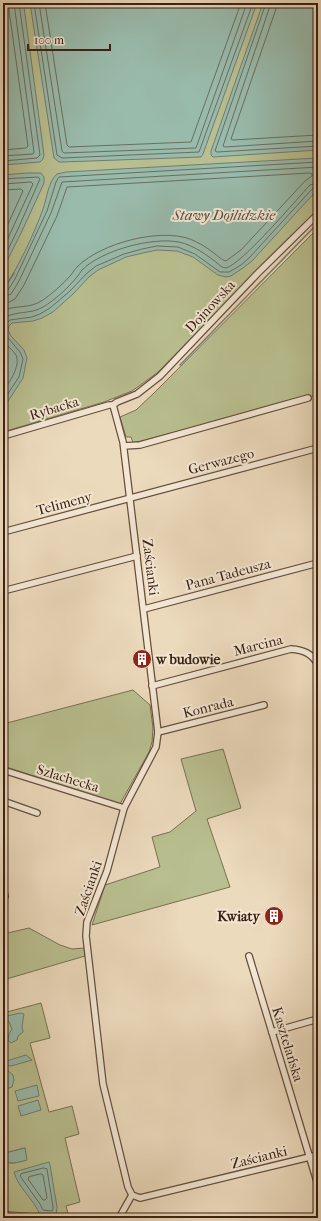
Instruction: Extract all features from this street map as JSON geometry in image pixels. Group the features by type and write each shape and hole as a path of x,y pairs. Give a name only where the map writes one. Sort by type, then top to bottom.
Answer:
{"street":[{"name":"Dojnowska","path":"113,405 137,394 160,376 258,272 318,214"},
{"path":"124,446 140,445 308,398"},
{"name":"Rybacka","path":"3,436 109,404 113,405"},
{"name":"Zaścianki","path":"113,405 124,446 158,732 156,746 124,808 107,871 87,922 86,936 103,1084 128,1187 132,1195 140,1198 318,1155"},
{"name":"Gerwazego","path":"131,498 318,448"},
{"name":"Telimeny","path":"3,532 131,498"},
{"path":"3,591 137,556"},
{"name":"Pana Tadeusza","path":"144,609 318,563"},
{"name":"Marcina","path":"152,686 291,649 309,653 318,665"},
{"name":"Konrada","path":"158,732 264,705"},
{"name":"Szlachecka","path":"3,777 4,770 124,808"},
{"path":"3,801 37,813"},
{"path":"3,888 5,896"},
{"name":"Kasztelańska","path":"249,956 318,1185"},
{"path":"272,1032 318,1019"},
{"path":"119,1218 132,1195"},
{"path":"3,1216 28,1218"}],"green space":[{"path":"3,3 318,3 318,209 157,373 132,391 104,402 3,432"},
{"path":"318,228 318,413 313,396 133,443 131,437 126,437 120,417 136,410 155,392"},
{"path":"133,690 150,705 153,728 152,742 149,752 120,804 3,766 3,724"},
{"path":"223,749 241,808 207,819 230,887 92,925 105,885 160,867 152,837 170,832 196,811 181,759"},
{"path":"29,928 60,945 72,949 84,948 85,956 3,980 3,934"},
{"path":"41,1003 50,1038 30,1043 49,1112 72,1106 79,1134 65,1138 80,1202 66,1206 69,1217 3,1211 3,1159 11,1163 26,1160 25,1148 5,1153 3,1157 3,1013"}],"water":[{"path":"3,3 23,3 24,7 44,155 40,162 3,165"},
{"path":"30,3 257,3 201,157 62,162 59,162 54,158"},
{"path":"263,3 318,3 318,150 213,157 211,155 211,151"},
{"name":"Stawy Dojlidzkie","path":"318,158 318,189 252,261 231,276 226,277 218,275 193,257 177,251 157,250 143,253 126,257 98,270 53,312 42,318 33,321 12,323 8,330 11,336 24,350 27,358 23,378 3,409 3,290 30,240 43,209 52,181 57,174 66,172"},
{"path":"41,173 44,177 44,183 3,269 3,175"},
{"path":"20,1013 24,1014 22,1026 23,1032 18,1036 17,1040 11,1043 8,1040 12,1029 9,1022 6,1020 7,1016"},
{"path":"26,1055 32,1060 11,1066 5,1065 3,1068 3,1062"},
{"path":"8,1071 13,1075 14,1080 12,1087 3,1090 3,1073"},
{"path":"37,1085 39,1096 18,1101 15,1091"},
{"path":"38,1100 41,1110 21,1116 18,1106"},
{"path":"25,1148 27,1160 11,1163 3,1159 5,1153"},
{"path":"49,1162 57,1207 56,1215 40,1215 19,1183 14,1172"}],"waterway":[{"path":"180,365 318,223"},
{"path":"3,290 14,273"}],"place":[{"name":"w budowie","path":"142,659"},
{"name":"Kwiaty","path":"274,916"}]}
